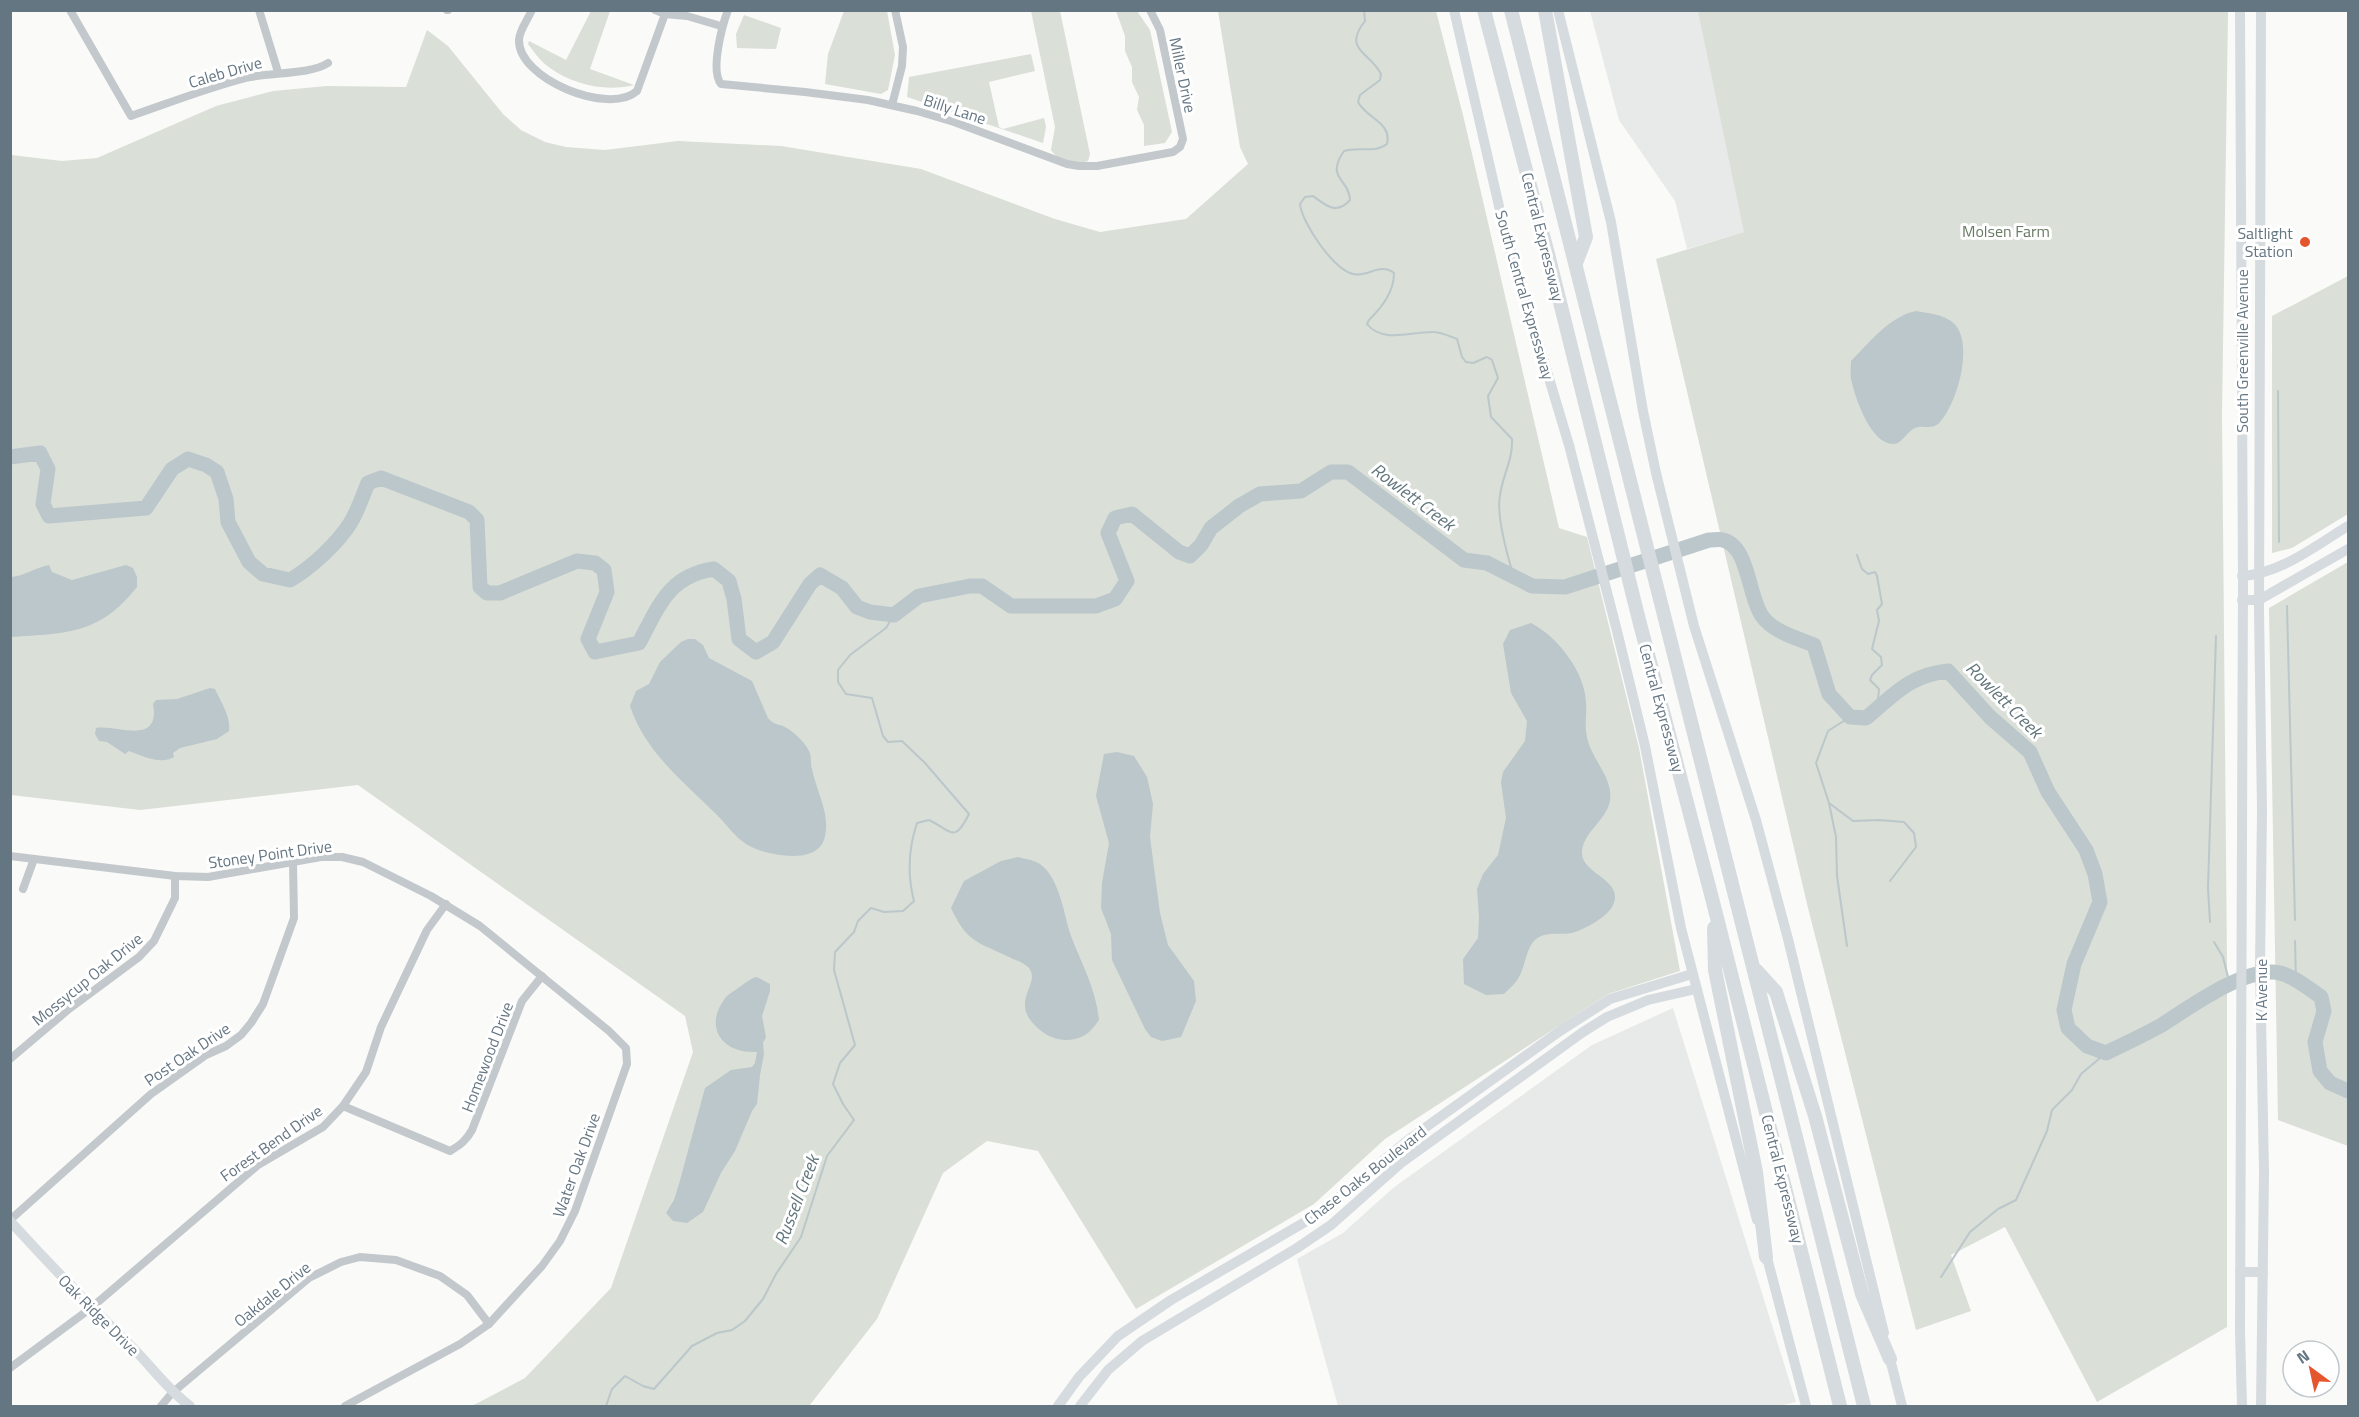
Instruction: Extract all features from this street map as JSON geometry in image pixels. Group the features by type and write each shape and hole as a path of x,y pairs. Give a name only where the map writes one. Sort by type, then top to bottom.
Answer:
{"highway":[{"name":"Central Expressway","path":"1484,10 1840,1407"},
{"name":"Central Expressway","path":"1511,10 1864,1407"},
{"path":"1545,10 1586,237 1576,263"},
{"path":"1713,902 1715,970 1756,1172 1766,1257"},
{"path":"1753,966 1776,992 1815,1116 1862,1294 1890,1359"}],"main road":[{"name":"South Central Expressway","path":"1454,10 1504,228 1569,445 1603,578"},
{"path":"1558,10 1611,222 1643,411 1674,546 1712,686 1756,820 1797,971 1902,1407"},
{"name":"South Greenville Avenue","path":"2240,10 2242,580"},
{"name":"South Greenville Avenue","path":"2260,574 2261,10"},
{"path":"2240,58 2261,58"},
{"path":"2241,257 2259,256"},
{"path":"2242,403 2259,403"},
{"path":"2242,580 2281,566 2349,526"},
{"path":"2242,600 2259,600 2349,549"},
{"name":"K Avenue","path":"2260,574 2261,1043 2264,1173 2261,1407"},
{"name":"Central Expressway","path":"1603,578 1645,746 1668,869 1692,974 1806,1407"},
{"name":"K Avenue","path":"2242,580 2240,1272 2242,1407"},
{"name":"Chase Oaks Boulevard","path":"1058,1407 1079,1377 1118,1336 1317,1215 1393,1152 1542,1045 1610,999 1692,974"},
{"name":"Chase Oaks Boulevard","path":"1080,1407 1108,1370 1142,1341 1297,1248 1332,1224 1401,1163 1607,1017 1648,1000 1696,989"},
{"path":"1542,1045 1550,1058"},
{"path":"1393,1152 1401,1163"},
{"name":"Oak Ridge Drive","path":"10,1221 91,1308 133,1349 172,1394 190,1407"},
{"path":"1248,1256 1257,1270"},
{"path":"2240,1272 2263,1272"},
{"path":"1096,1358 1108,1370"}],"street":[{"name":"Caleb Drive","path":"70,10 131,116 247,78 278,72 314,69 328,63"},
{"path":"259,10 278,72"},
{"path":"532,10 519,36 521,52 532,65 558,86 575,93 598,98 617,98 633,95 637,91 665,14"},
{"path":"655,10 665,14 687,16 722,27 728,10"},
{"path":"892,105 902,66 903,47 895,10"},
{"name":"Miller Drive","path":"1150,10 1160,30 1183,139 1180,147"},
{"name":"Billy Lane","path":"722,27 716,74 717,80 727,86 805,92 892,105 954,122 1045,156 1079,166 1097,166 1173,152 1180,147"},
{"name":"Stoney Point Drive","path":"10,856 176,876 208,877 321,857 342,857 363,862 446,904 480,926 620,1041"},
{"path":"23,889 34,859"},
{"name":"Post Oak Drive","path":"10,1221 151,1094 206,1055 226,1046 241,1035 263,1004 294,918 293,862"},
{"name":"Mossycup Oak Drive","path":"10,1059 69,1009 139,957 154,941 175,898 176,876"},
{"name":"Forest Bend Drive","path":"10,1368 91,1308 258,1165 323,1127 343,1106 366,1072 381,1027 428,930 446,904"},
{"name":"Homewood Drive","path":"343,1106 450,1151 458,1147 467,1140 472,1130 522,1001 542,976"},
{"name":"Water Oak Drive","path":"345,1407 460,1344 489,1324 542,1266 560,1241 575,1211 627,1064 626,1048 620,1041"},
{"name":"Oakdale Drive","path":"161,1407 172,1394 309,1278 341,1262 360,1257 396,1260 440,1276 467,1294 489,1324"}],"shaded area":[{"path":"1590,11 1744,11 1744,232 1687,249 1675,201 1619,120"},
{"path":"1916,311 1943,317 1951,321 1958,329 1962,341 1962,371 1953,401 1940,422 1931,427 1915,428 1900,442 1894,444 1878,437 1865,419 1853,387 1851,361 1889,324 1897,318"},
{"path":"49,565 52,572 72,580 126,565 133,568 137,577 137,587 123,603 95,623 65,632 11,637 11,577"},
{"path":"1531,623 1560,646 1581,679 1586,702 1588,740 1607,779 1610,793 1608,808 1586,839 1582,853 1589,867 1614,890 1615,898 1609,911 1590,925 1575,932 1548,934 1535,940 1514,984 1504,994 1486,995 1464,984 1463,959 1478,938 1477,889 1483,874 1498,855 1506,818 1501,782 1503,772 1525,741 1527,721 1511,693 1503,644 1510,630"},
{"path":"695,639 703,645 709,658 752,681 768,718 773,723 794,733 809,751 826,822 824,840 819,848 800,856 788,856 764,852 746,844 679,778 645,738 630,706 636,691 649,684 660,662 681,642"},
{"path":"210,688 215,689 225,710 229,731 217,739 180,748 173,753 174,757 169,759 152,759 129,751 125,754 107,742 99,741 95,734 96,728 135,731 144,729 150,725 154,717 153,704 156,700 177,699"},
{"path":"1117,752 1134,756 1147,777 1153,804 1150,837 1160,913 1168,945 1194,981 1196,1001 1181,1037 1162,1041 1151,1037 1145,1029 1112,960 1111,934 1101,908 1102,883 1109,843 1096,796 1104,754"},
{"path":"1018,857 1040,864 1052,878 1071,936 1092,987 1099,1020 1089,1032 1079,1038 1061,1040 1052,1037 1030,1020 1025,1003 1032,974 1029,968 969,936 951,908 964,881 1001,861"},
{"path":"757,977 770,984 770,991 762,1016 766,1037 763,1043 764,1054 757,1104 703,1212 687,1223 673,1221 666,1213 674,1200 679,1184 705,1088 731,1070 752,1067 755,1063 757,1052 744,1051 725,1043 716,1028 716,1018 726,997 749,980"},
{"path":"1673,1008 1796,1402 1780,1406 1338,1406 1297,1259 1343,1233 1393,1188 1592,1045"}],"green space":[{"path":"591,11 610,11 590,69 634,85 601,87 569,79 547,66 528,44 529,41 566,60"},
{"path":"844,11 887,11 895,55 888,90 881,94 825,84 828,54"},
{"path":"1031,11 1060,11 1090,154 1088,161 1068,162 1051,150 1055,127"},
{"path":"1116,11 1137,11 1150,30 1172,132 1165,143 1144,146 1144,125 1137,110 1139,97 1132,82 1132,67 1125,51 1125,36"},
{"path":"1218,11 1436,11 1463,115 1559,528 1587,537 1639,748 1680,971 1608,994 1385,1139 1314,1204 1136,1309 1038,1151 987,1141 943,1173 877,1319 809,1406 472,1406 525,1378 611,1288 693,1052 685,1016 358,785 140,810 11,795 11,155 62,161 97,158 216,106 273,91 327,86 406,87 427,30 448,46 503,114 521,130 545,142 566,147 605,150 678,141 781,146 921,169 1055,219 1100,232 1186,219 1248,164 1240,147"},
{"name":"Molsen Farm","path":"1698,11 2228,11 2222,415 2227,965 2227,1327 2097,1402 2005,1227 1951,1255 1971,1311 1916,1330 1808,908 1656,259 1744,232"},
{"path":"744,15 781,28 776,49 737,48 736,34"},
{"path":"1031,54 1035,71 989,82 999,127 1003,129 1044,118 1046,127 1043,143 907,97 909,77"},
{"path":"2348,276 2348,514 2292,548 2272,553 2272,316"},
{"path":"2348,562 2348,1146 2278,1120 2269,608"}],"waterway":[{"path":"1364,10 1365,21 1356,38 1357,45 1381,74 1380,80 1360,95 1358,102 1386,131 1387,144 1377,149 1344,151 1339,160 1337,173 1349,193 1350,200 1345,205 1336,208 1327,206 1313,196 1305,197 1300,204 1302,212 1312,233 1328,255 1345,270 1358,275 1383,269 1394,273 1392,287 1386,299 1367,324 1374,330 1390,335 1442,333 1457,339 1462,357 1466,362 1473,363 1487,357 1492,360 1498,378 1488,396 1491,417 1512,439 1511,454 1501,487 1499,503 1503,534 1513,574"},
{"path":"2278,391 2279,542"},
{"name":"Rowlett Creek","path":"10,457 40,453 48,469 43,504 49,516 146,508 172,469 188,459 206,465 217,472 226,499 228,522 249,562 263,574 290,580 332,546 354,517 368,483 381,478 469,512 477,520 480,587 487,593 500,593 577,561 595,563 604,570 607,592 588,639 595,652 639,643 659,605 675,586 686,578 714,569 729,581 734,599 739,639 756,652 773,642 810,584 820,575 842,588 857,607 870,612 894,615 919,596 970,586 982,586 1011,606 1096,606 1115,599 1127,581 1108,533 1115,518 1132,514 1179,552 1190,556 1201,545 1211,528 1239,506 1260,494 1301,491 1331,472 1348,472 1464,560 1487,563 1532,586 1565,587 1709,540 1723,540 1732,544 1743,561 1757,607 1767,622 1786,634 1814,645 1829,694 1850,717 1866,718 1903,687 1934,673 1948,671 1990,717 2030,752 2048,792 2086,850 2095,874 2100,902 2074,964 2064,1010 2068,1028 2087,1046 2106,1053 2160,1026 2229,984 2258,974 2278,973 2298,981 2321,997 2324,1011 2315,1042 2320,1071 2330,1083 2348,1091"},
{"path":"1857,555 1862,569 1868,574 1875,572 1882,604 1877,610 1879,621 1872,649 1881,657 1882,665 1870,680 1879,689 1877,709"},
{"path":"2287,606 2295,920"},
{"name":"Russell Creek","path":"606,1406 612,1389 625,1376 654,1389 692,1346 717,1333 732,1330 745,1321 763,1299 776,1274 801,1237 827,1156 854,1120 833,1084 840,1063 855,1045 834,970 835,952 854,932 858,921 871,908 884,912 903,911 914,901 910,881 910,862 917,823 929,820 948,831 956,832 969,814 925,763 902,741 888,742 883,736 872,698 846,694 838,682 838,670 850,655 886,628 894,615"},
{"path":"2210,922 2208,888 2216,636"},
{"path":"1847,946 1837,876 1836,837 1829,803 1816,763 1828,731 1850,717"},
{"path":"1829,803 1853,821 1904,822 1914,833 1916,847 1890,881"},
{"path":"2295,941 2296,981"},
{"path":"2214,942 2223,957 2230,985"},
{"path":"1941,1277 1970,1232 1998,1209 2016,1200 2047,1131 2052,1110 2072,1090 2081,1074 2106,1053"}],"place":[{"name":"Saltlight Station","path":"2305,242"}]}
